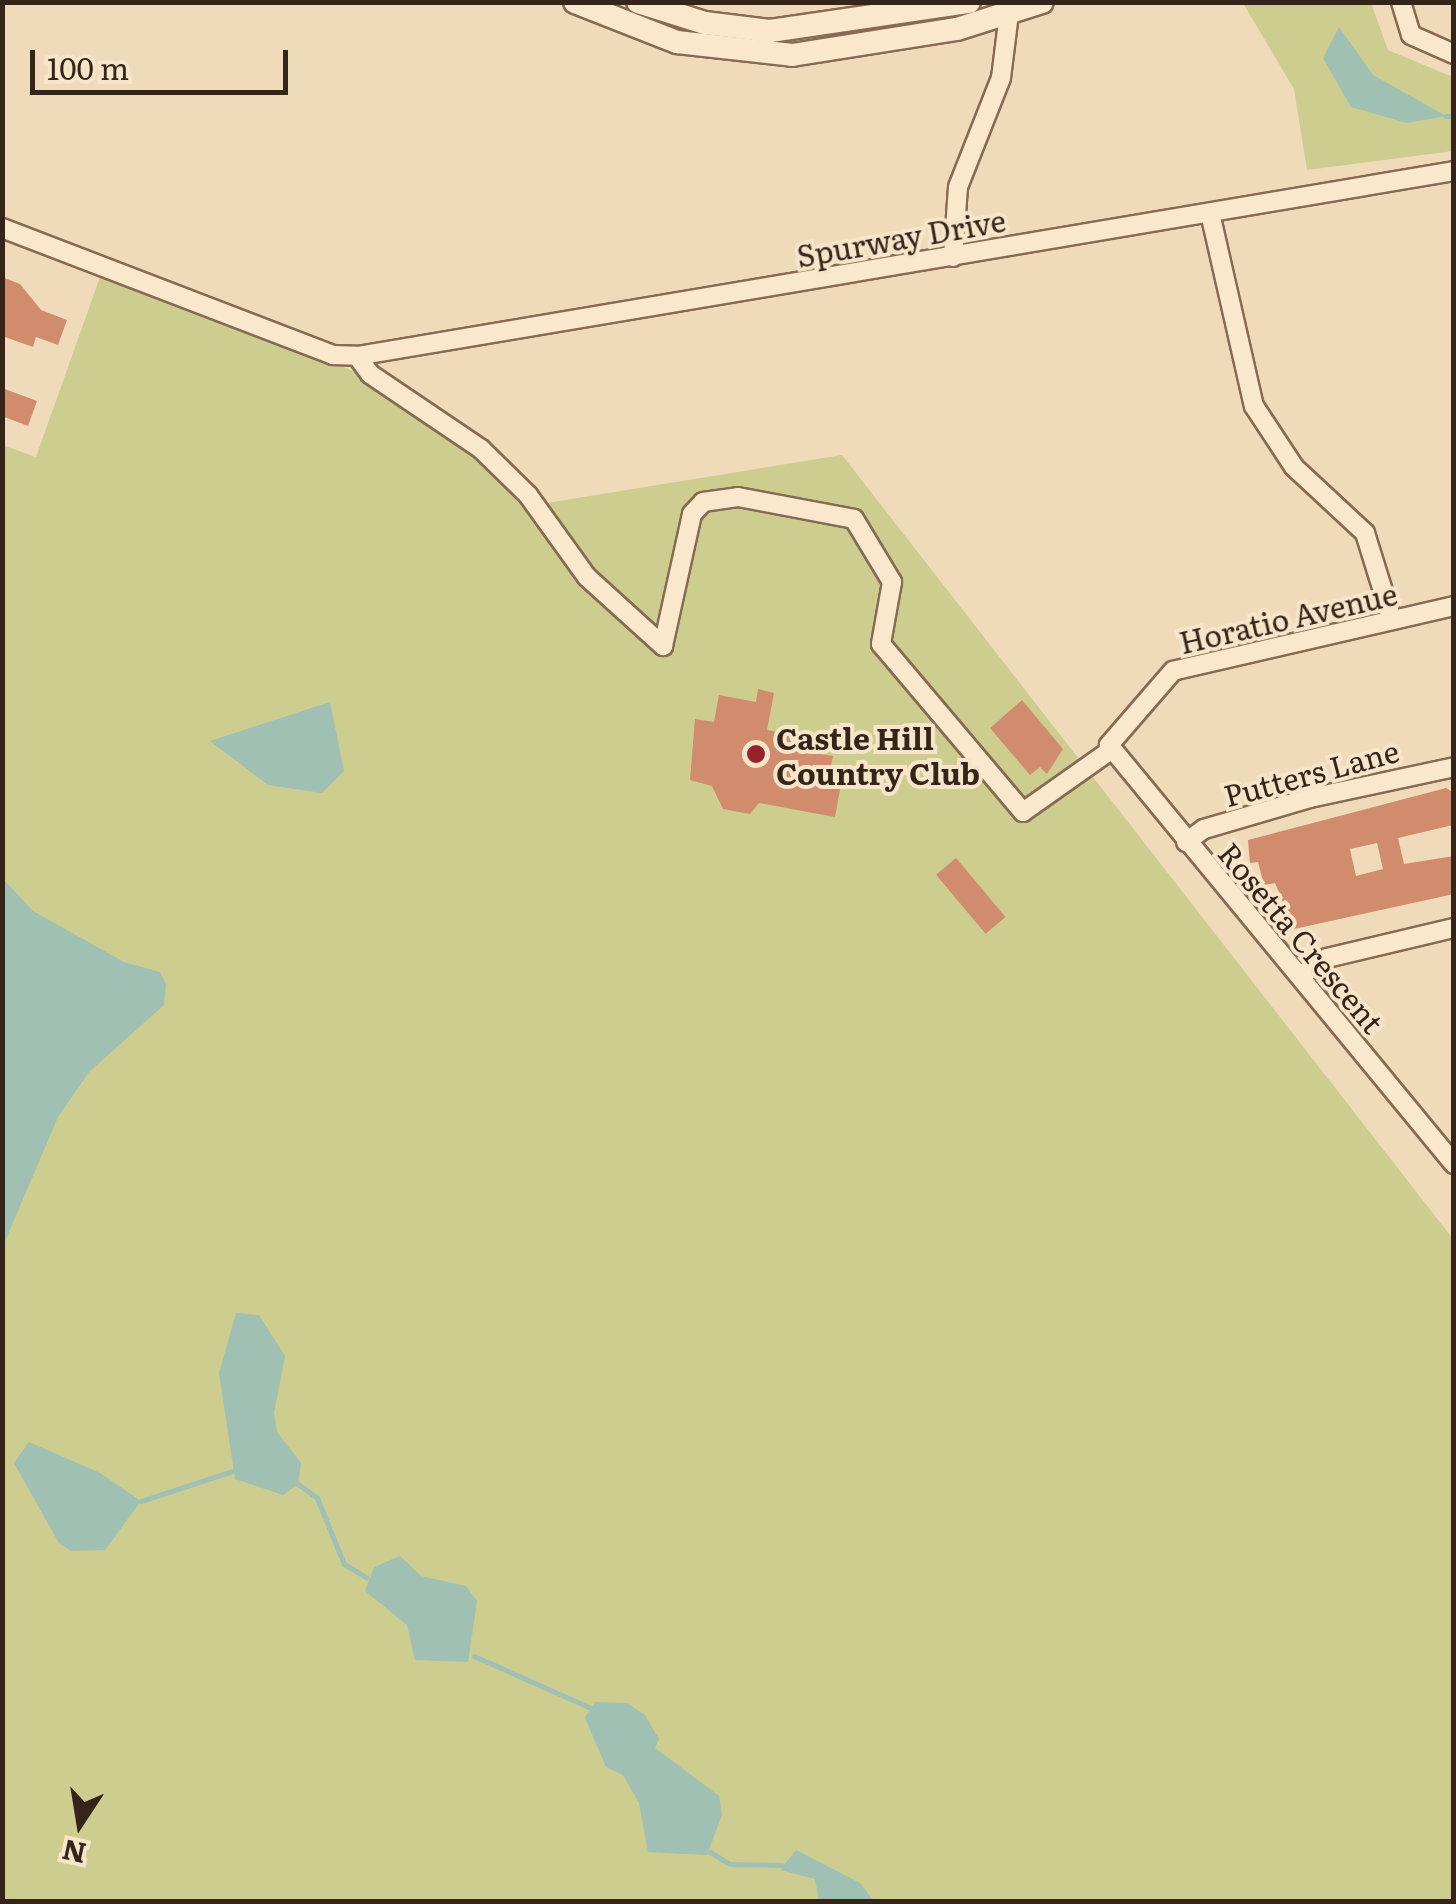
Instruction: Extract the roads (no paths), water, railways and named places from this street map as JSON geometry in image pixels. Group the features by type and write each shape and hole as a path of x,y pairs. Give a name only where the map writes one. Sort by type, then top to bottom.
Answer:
{"street":[{"path":"575,2 677,42 775,55 874,45 1008,14 1042,2"},
{"path":"638,2 704,23 770,31 969,2"},
{"path":"1401,2 1410,35 1454,54"},
{"path":"954,256 958,187 1000,78 1008,14"},
{"name":"Spurway Drive","path":"2,228 332,355 357,356 1454,171"},
{"path":"1210,213 1254,406 1294,467 1365,533 1392,620"},
{"name":"Horatio Avenue","path":"357,356 370,374 481,448 528,494 587,578 664,646 692,514 703,502 738,497 854,519 892,582 881,644 1024,812 1110,747 1173,671 1454,606"},
{"name":"Rosetta Crescent","path":"1110,747 1454,1164"},
{"name":"Putters Lane","path":"1186,842 1204,829 1310,798 1454,767"},
{"path":"1301,975 1327,958 1454,928"}],"waterway":[{"path":"1446,116 1454,116"},
{"path":"141,1501 233,1471"},
{"path":"298,1484 317,1498 344,1564 366,1577"},
{"path":"474,1656 591,1708"},
{"path":"710,1852 730,1864 782,1865"}],"place":[{"name":"Castle Hill Country Club","path":"756,754"}]}
